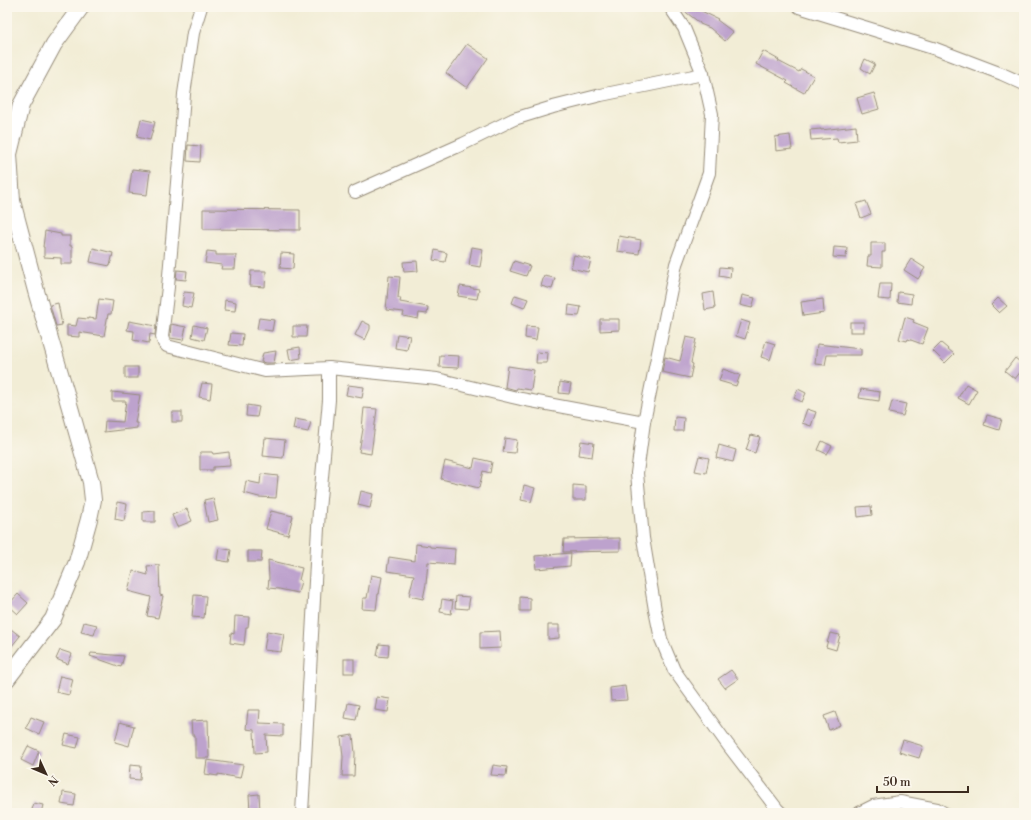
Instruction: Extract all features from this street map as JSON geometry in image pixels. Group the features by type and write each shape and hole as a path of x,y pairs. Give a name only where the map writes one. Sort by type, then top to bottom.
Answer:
{"main road":[{"path":"7,679 53,619 77,562 90,519 92,500 91,482 36,291 12,201 9,154 21,105 54,44 81,7"}],"street":[{"path":"201,7 193,33 184,94 162,337 167,346 265,371 329,368 438,379 521,399 644,422"},
{"path":"670,7 684,28 703,74 712,114 709,173 676,264 644,422 638,473 643,538 661,639 674,670 728,745 777,809 782,813"},
{"path":"799,7 936,49 1024,84"},
{"path":"355,192 463,144 514,119 600,95 703,74"},
{"path":"302,813 319,510 329,400 329,368"},
{"path":"859,813 873,806 900,802 937,809 944,813"}],"building":[{"path":"679,7 693,7 718,19 717,20 733,32 725,41 710,28 700,24"},
{"path":"467,44 488,58 467,88 446,73"},
{"path":"763,51 799,72 801,69 814,76 804,93 786,83 788,81 756,64"},
{"path":"865,59 875,64 870,74 861,68"},
{"path":"874,93 879,109 862,114 857,98"},
{"path":"141,119 155,122 150,140 137,137"},
{"path":"856,126 857,140 838,142 837,138 811,140 810,130"},
{"path":"790,135 792,149 776,151 775,137"},
{"path":"188,145 201,146 200,162 187,161"},
{"path":"132,169 150,171 147,195 129,193"},
{"path":"866,201 871,214 861,218 856,204"},
{"path":"203,209 300,210 300,230 203,229"},
{"path":"45,231 61,234 61,236 70,236 70,246 72,246 72,264 61,264 61,258 44,257 43,247"},
{"path":"619,236 641,240 639,254 617,251"},
{"path":"871,243 885,243 885,252 882,252 882,267 867,266 868,256 871,256"},
{"path":"472,247 483,249 480,267 469,265"},
{"path":"834,247 847,248 846,258 833,257"},
{"path":"93,248 113,253 110,266 90,262"},
{"path":"435,250 447,253 445,262 433,260"},
{"path":"207,251 216,252 216,255 236,255 235,269 221,269 222,265 205,263"},
{"path":"281,253 294,254 293,269 280,268"},
{"path":"574,255 591,259 588,272 571,268"},
{"path":"911,259 925,268 918,279 904,270"},
{"path":"417,261 418,271 404,272 403,262"},
{"path":"514,261 530,266 526,276 510,271"},
{"path":"720,267 731,268 730,278 719,276"},
{"path":"177,270 187,271 186,280 176,279"},
{"path":"251,271 266,271 265,287 250,286"},
{"path":"389,276 400,277 398,298 401,298 400,302 428,307 427,314 419,313 418,319 403,316 404,312 386,310"},
{"path":"544,276 555,278 552,289 541,286"},
{"path":"880,284 891,284 890,300 878,299"},
{"path":"460,286 479,289 477,299 458,296"},
{"path":"184,292 194,293 191,308 182,306"},
{"path":"713,292 715,308 705,310 703,294"},
{"path":"898,292 912,294 911,304 897,302"},
{"path":"515,295 528,299 524,308 512,303"},
{"path":"742,295 755,298 752,308 740,305"},
{"path":"998,298 1007,306 999,313 991,305"},
{"path":"99,299 113,301 111,314 108,314 104,336 79,332 79,337 67,336 67,325 76,326 78,318 96,319"},
{"path":"823,299 824,313 803,316 801,302"},
{"path":"225,300 236,302 235,311 224,310"},
{"path":"58,303 62,325 56,326 50,305"},
{"path":"569,305 581,307 579,316 568,315"},
{"path":"905,317 928,328 922,344 908,339 907,341 899,339"},
{"path":"259,318 274,320 272,331 257,329"},
{"path":"600,319 619,319 619,330 600,331"},
{"path":"741,320 750,323 745,339 736,336"},
{"path":"129,321 156,326 155,335 150,334 149,343 133,340 134,331 127,330"},
{"path":"362,321 370,325 370,329 365,340 355,335"},
{"path":"850,322 864,322 864,332 850,332"},
{"path":"171,324 186,327 183,340 170,338"},
{"path":"194,325 207,328 204,340 192,337"},
{"path":"293,326 307,326 306,337 293,337"},
{"path":"526,326 538,327 536,340 525,338"},
{"path":"231,333 243,334 242,346 229,345"},
{"path":"397,334 410,336 407,350 395,348"},
{"path":"686,337 696,339 691,363 693,364 690,378 662,372 665,357 680,361"},
{"path":"766,341 775,344 770,360 761,357"},
{"path":"941,343 954,354 945,363 933,351"},
{"path":"817,344 861,349 861,355 827,355 825,365 815,364"},
{"path":"300,347 301,358 290,360 288,349"},
{"path":"276,351 274,363 261,362 263,353"},
{"path":"537,352 548,353 547,363 536,363"},
{"path":"440,355 459,356 458,368 439,367"},
{"path":"1015,358 1024,365 1024,367 1015,379 1005,371"},
{"path":"508,366 534,370 531,390 517,388 516,390 505,387"},
{"path":"125,367 138,367 138,378 125,378"},
{"path":"723,369 740,375 736,386 719,381"},
{"path":"560,382 571,384 569,394 559,393"},
{"path":"202,383 212,384 210,399 199,397"},
{"path":"966,384 977,390 969,404 958,398"},
{"path":"348,385 364,387 362,398 346,395"},
{"path":"798,389 806,393 802,402 794,398"},
{"path":"861,389 880,392 879,401 859,398"},
{"path":"112,392 140,395 135,423 137,423 137,428 104,432 105,421 123,422 126,401 112,401"},
{"path":"892,401 906,404 903,416 889,413"},
{"path":"247,405 259,407 257,417 246,416"},
{"path":"364,408 377,409 371,454 359,452 363,429"},
{"path":"807,409 816,412 811,426 802,423"},
{"path":"172,412 182,412 182,422 172,422"},
{"path":"987,415 1002,419 999,430 984,425"},
{"path":"675,417 684,418 683,431 674,431"},
{"path":"295,419 311,422 308,432 293,429"},
{"path":"751,435 760,437 755,453 746,450"},
{"path":"265,438 285,440 283,458 263,456"},
{"path":"505,438 517,440 515,453 503,452"},
{"path":"581,441 594,443 592,457 579,455"},
{"path":"822,441 832,446 827,454 818,450"},
{"path":"719,445 736,450 733,462 716,458"},
{"path":"200,452 212,452 213,454 229,452 230,466 213,467 213,470 200,470"},
{"path":"699,456 709,458 706,473 695,471"},
{"path":"475,458 492,462 490,473 483,471 479,488 441,479 445,461 473,468"},
{"path":"261,474 278,476 276,498 259,497 244,493 246,481 260,484"},
{"path":"524,485 535,488 531,502 521,500"},
{"path":"573,485 586,486 586,500 573,500"},
{"path":"361,491 373,494 370,508 358,505"},
{"path":"213,498 218,520 208,522 204,500"},
{"path":"117,502 127,504 124,521 115,519"},
{"path":"871,506 872,515 858,517 857,507"},
{"path":"187,509 192,521 177,527 172,515"},
{"path":"155,511 155,522 143,522 143,512"},
{"path":"271,511 293,516 288,535 266,529"},
{"path":"620,538 620,551 563,552 564,539"},
{"path":"416,544 455,549 454,564 428,562 423,599 409,596 414,575 387,571 389,557 415,561"},
{"path":"219,548 231,550 229,562 217,560"},
{"path":"248,551 262,551 261,562 248,562"},
{"path":"571,553 570,566 536,569 535,556"},
{"path":"268,560 302,568 298,593 268,588"},
{"path":"159,565 160,595 163,596 158,618 147,616 151,597 128,591 133,571 148,575 147,566"},
{"path":"371,575 382,577 376,610 362,609 363,598 367,598"},
{"path":"18,594 28,603 18,614 8,605"},
{"path":"194,595 206,596 204,618 192,617"},
{"path":"456,596 470,597 468,609 455,608"},
{"path":"520,597 530,598 530,611 520,611"},
{"path":"442,599 453,601 451,614 440,612"},
{"path":"235,616 249,617 244,645 230,643 231,633 234,634"},
{"path":"84,622 97,625 94,635 81,632"},
{"path":"548,625 559,625 559,638 548,639"},
{"path":"7,626 20,636 7,652"},
{"path":"267,631 284,634 281,652 264,650"},
{"path":"500,631 501,648 480,649 480,632"},
{"path":"830,633 840,635 836,650 826,647"},
{"path":"379,644 389,645 388,657 377,656"},
{"path":"60,650 72,654 68,664 56,659"},
{"path":"91,653 124,656 121,667 90,656"},
{"path":"344,659 354,659 354,673 344,673"},
{"path":"731,670 738,679 725,688 718,679"},
{"path":"60,676 73,679 69,695 56,692"},
{"path":"625,686 627,700 611,701 610,688"},
{"path":"377,697 390,699 388,712 375,710"},
{"path":"348,703 359,705 356,720 345,718"},
{"path":"248,710 260,710 259,723 283,724 283,736 266,735 267,752 255,753 254,730 246,729"},
{"path":"835,712 840,725 829,730 824,716"},
{"path":"31,717 44,722 39,734 26,728"},
{"path":"208,720 209,758 195,758 195,735 192,735 191,721"},
{"path":"120,722 134,726 129,746 115,742"},
{"path":"66,734 80,737 77,748 63,745"},
{"path":"353,735 355,753 354,776 342,776 343,757 341,737"},
{"path":"903,740 923,746 919,758 899,752"},
{"path":"28,746 39,751 33,766 21,760"},
{"path":"207,760 243,765 240,778 218,774 218,776 205,774"},
{"path":"130,765 141,766 140,780 129,779"},
{"path":"493,765 507,767 506,776 491,775"},
{"path":"63,792 76,794 74,806 61,804"},
{"path":"259,794 260,811 250,811 249,795"},
{"path":"34,803 43,805 41,813 31,813"}]}
